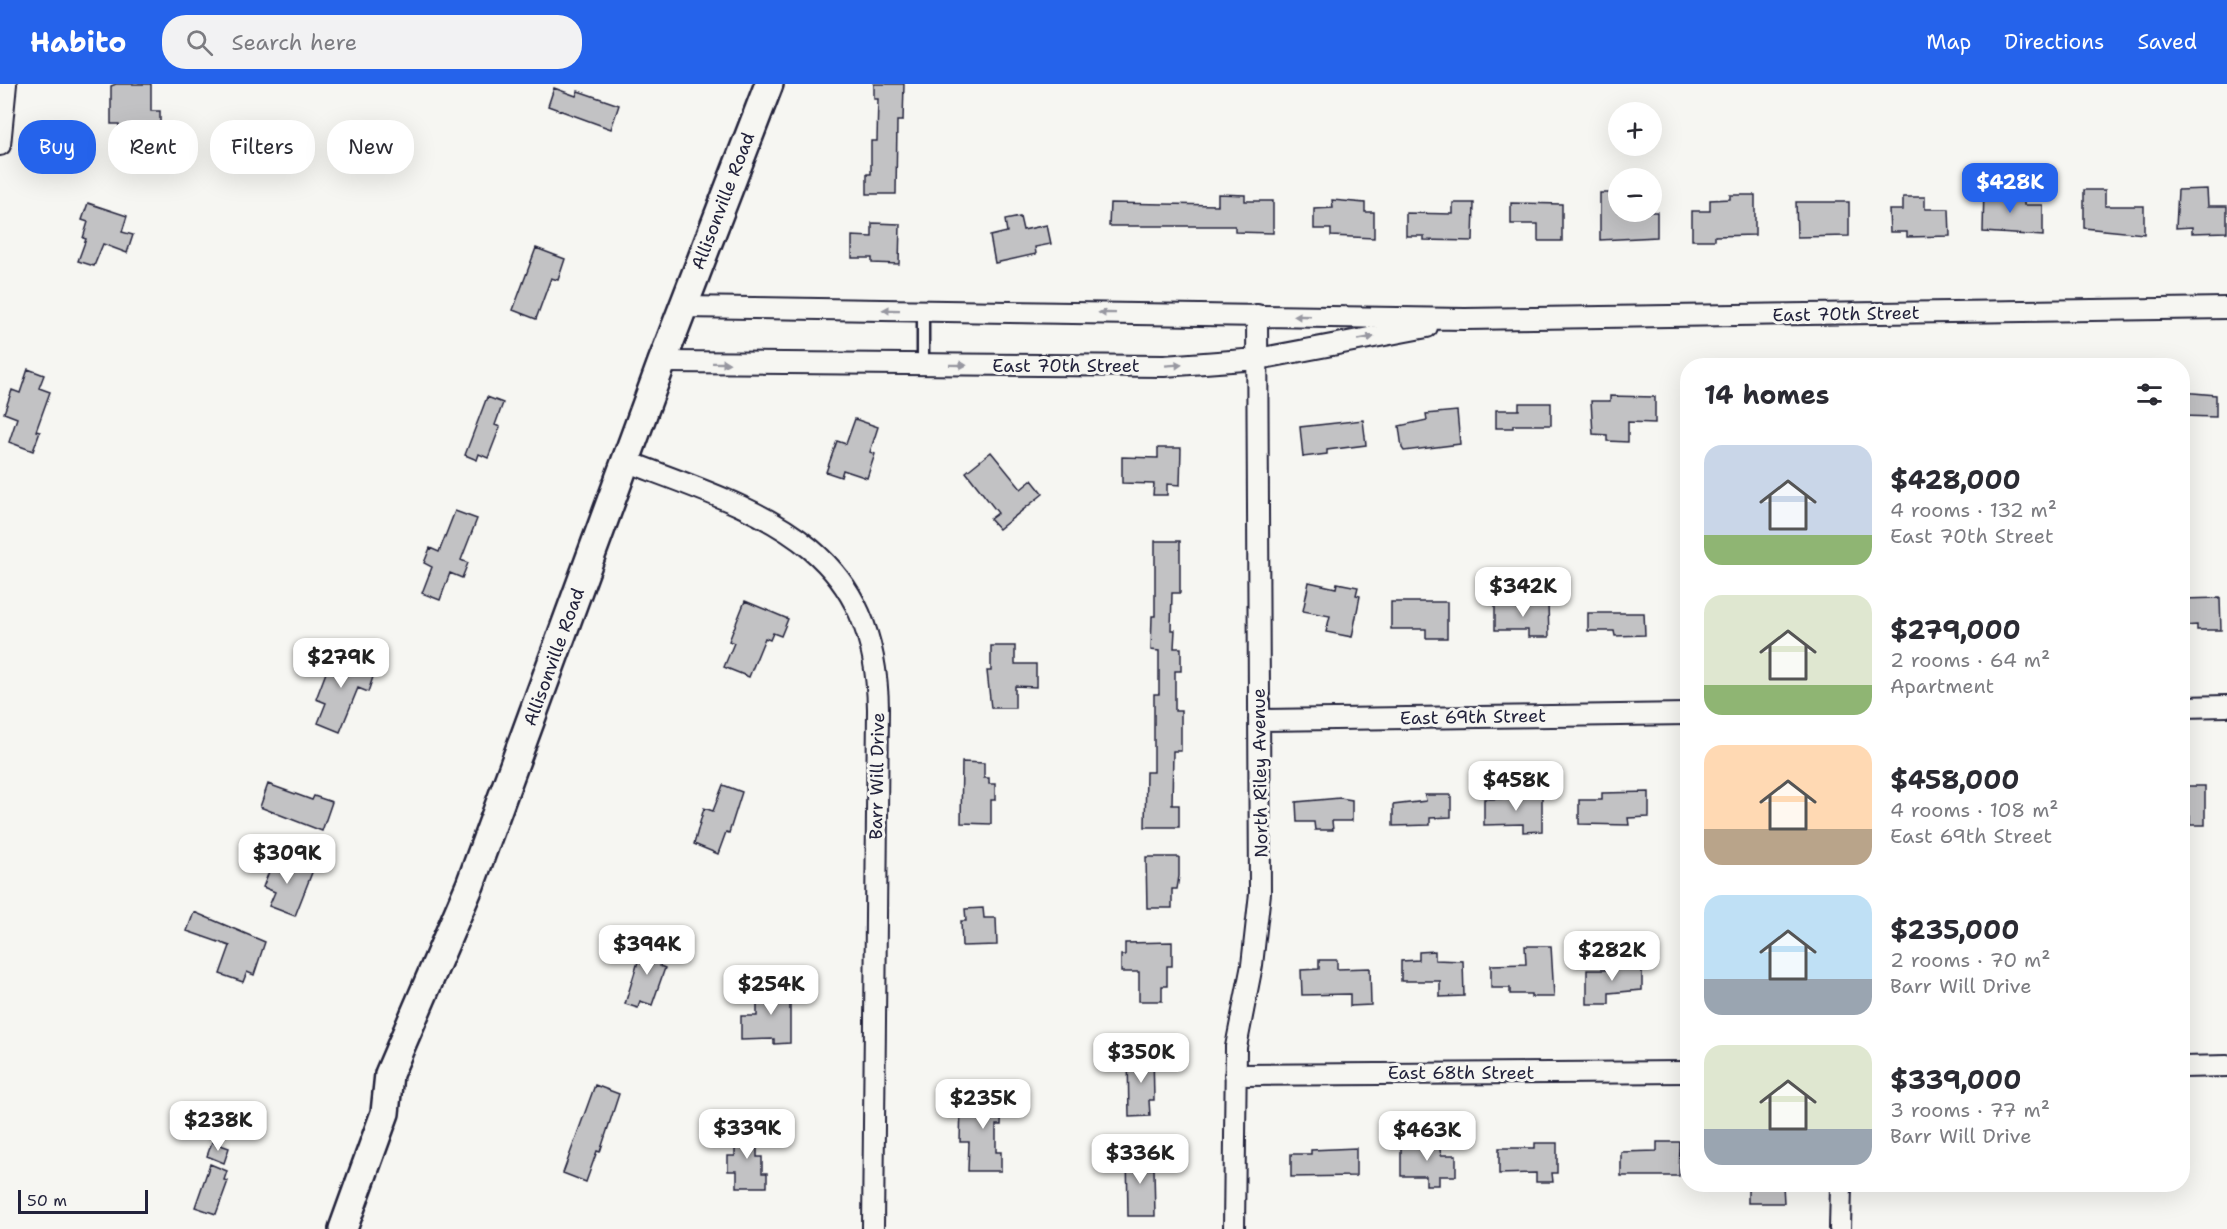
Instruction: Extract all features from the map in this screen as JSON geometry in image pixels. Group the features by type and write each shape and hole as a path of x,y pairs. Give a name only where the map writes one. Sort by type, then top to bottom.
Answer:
{"main road":[{"name":"Allisonville Road","path":"343,1229 386,1113 389,1074 470,885 662,362 769,84"}],"street":[{"path":"0,145 6,84"},
{"name":"East 70th Street","path":"683,307 1466,319 2227,308"},
{"name":"North Riley Avenue","path":"1234,1229 1237,1035 1252,965 1260,893 1257,315"},
{"name":"East 70th Street","path":"662,362 1133,367 1258,359 1466,319"},
{"name":"Barr Will Drive","path":"626,461 744,506 800,538 843,585 859,614 870,644 877,676 878,709 873,1229"},
{"path":"2190,707 2227,706"},
{"name":"East 69th Street","path":"1259,720 1680,714"},
{"path":"2190,1067 2227,1066"},
{"name":"East 68th Street","path":"1235,1075 1680,1072"},
{"path":"1840,1229 1841,1192"}],"lane":[{"path":"923,310 923,365"}],"building":[{"path":"151,84 151,111 160,111 160,120 111,120 111,86"},
{"path":"874,84 904,84 903,121 897,121 896,194 867,194 867,174 871,174 871,141 877,141 878,99 874,99"},
{"path":"554,88 576,96 578,91 619,105 611,129 548,106"},
{"path":"1984,186 2008,187 2007,196 2024,196 2024,205 2043,205 2043,236 1983,232"},
{"path":"2207,189 2208,206 2227,206 2227,232 2192,233 2192,227 2176,228 2178,190"},
{"path":"2084,190 2105,190 2105,206 2144,206 2144,234 2084,228"},
{"path":"1600,193 1608,193 1608,222 1657,222 1657,237 1600,240"},
{"path":"1218,194 1245,195 1245,201 1273,201 1273,233 1235,232 1235,226 1109,226 1110,203 1218,205"},
{"path":"1730,195 1755,195 1755,235 1715,236 1715,240 1692,240 1692,211 1710,211 1710,200 1730,199"},
{"path":"1903,197 1925,197 1925,209 1949,209 1950,236 1907,237 1907,232 1890,232 1889,210 1903,210"},
{"path":"1332,200 1365,203 1365,212 1374,212 1374,238 1331,236 1331,229 1314,229 1314,209 1333,208"},
{"path":"1796,202 1849,202 1849,236 1797,237"},
{"path":"88,203 127,216 122,232 133,235 127,253 103,244 94,266 78,261 86,239 83,238 88,222 82,220"},
{"path":"1453,203 1474,203 1473,241 1424,240 1424,236 1406,236 1406,213 1453,214"},
{"path":"1511,203 1562,204 1562,241 1538,241 1538,224 1511,224"},
{"path":"1020,217 1023,230 1047,225 1051,244 1035,247 1036,254 995,263 990,236 1007,232 1005,220"},
{"path":"872,223 900,224 899,264 872,263 872,258 852,258 852,236 872,237"},
{"path":"536,248 565,259 558,280 551,278 536,319 513,310"},
{"path":"28,369 44,375 39,388 50,392 36,431 40,432 33,451 9,442 17,418 4,413 12,390 20,393"},
{"path":"2190,393 2216,395 2216,417 2190,416"},
{"path":"1610,396 1655,397 1655,423 1628,422 1628,442 1607,441 1607,435 1593,434 1591,401 1610,401"},
{"path":"487,397 503,403 495,425 500,427 488,458 479,454 477,460 465,455"},
{"path":"1519,403 1551,403 1551,425 1513,425 1513,428 1496,428 1496,410 1519,410"},
{"path":"1457,411 1460,444 1404,451 1399,426 1427,420 1426,414"},
{"path":"855,419 878,427 870,452 875,454 867,478 843,470 841,477 826,472 837,441 846,444"},
{"path":"1363,420 1366,445 1327,450 1327,454 1303,457 1300,427"},
{"path":"1158,448 1181,448 1180,485 1167,484 1167,495 1153,495 1154,484 1122,483 1122,457 1158,458"},
{"path":"991,452 1021,489 1032,480 1043,494 999,529 990,519 998,513 966,472"},
{"path":"455,511 477,519 461,560 468,563 462,578 450,573 440,600 422,593 432,567 424,563 430,548 439,552"},
{"path":"1155,541 1180,541 1180,593 1172,593 1171,630 1175,630 1174,648 1181,648 1181,671 1175,671 1175,711 1181,711 1181,751 1173,751 1172,805 1179,805 1179,827 1145,827 1146,772 1154,772 1154,694 1159,694 1159,651 1151,650 1152,616 1155,616"},
{"path":"1309,582 1336,588 1337,583 1358,587 1356,595 1360,596 1352,637 1326,632 1330,616 1303,611"},
{"path":"2220,598 2221,630 2197,630 2197,625 2190,625 2190,599"},
{"path":"745,601 788,619 781,636 773,633 770,640 765,638 749,677 724,667 734,643 729,641"},
{"path":"1391,602 1447,602 1447,638 1426,638 1426,629 1391,629"},
{"path":"1495,603 1548,603 1549,637 1528,637 1528,630 1495,630"},
{"path":"1588,613 1644,613 1645,635 1615,636 1614,631 1588,631"},
{"path":"991,646 1015,646 1015,664 1036,664 1036,687 1015,686 1015,708 991,708 987,671 991,671"},
{"path":"326,652 375,671 368,692 358,688 340,732 318,723 326,703 316,699 327,670 320,667"},
{"path":"962,762 984,763 984,778 989,778 989,784 995,784 995,800 991,800 991,824 961,823"},
{"path":"268,784 312,800 314,796 332,802 322,831 260,807"},
{"path":"723,785 742,792 729,833 726,832 718,854 694,844 704,808 713,811"},
{"path":"2190,786 2205,786 2205,825 2190,825"},
{"path":"1649,792 1649,817 1628,818 1629,825 1579,824 1579,800 1602,800 1602,793"},
{"path":"1542,793 1542,831 1523,832 1523,824 1484,825 1484,799 1520,798 1520,794"},
{"path":"1425,795 1451,795 1451,817 1430,818 1430,825 1393,826 1393,805 1426,801"},
{"path":"1340,798 1352,800 1352,821 1332,821 1333,830 1315,830 1314,822 1297,822 1296,802"},
{"path":"275,856 313,870 295,916 269,906 275,892 263,887"},
{"path":"1146,857 1179,857 1177,889 1172,889 1172,908 1147,908"},
{"path":"983,908 984,918 996,918 997,945 962,946 961,921 966,921 965,909"},
{"path":"194,912 265,942 254,975 247,972 243,982 220,974 230,946 187,931"},
{"path":"644,942 666,949 660,966 665,968 652,1005 640,1001 638,1008 625,1004"},
{"path":"1172,942 1172,966 1167,966 1167,986 1162,986 1162,1001 1139,1001 1139,972 1121,972 1121,955 1125,955 1125,943"},
{"path":"1525,946 1551,946 1554,997 1510,994 1510,988 1491,988 1491,965 1526,964"},
{"path":"1435,951 1435,960 1463,961 1464,996 1440,997 1440,981 1401,981 1401,961 1419,960 1419,952"},
{"path":"1610,959 1625,959 1625,968 1642,968 1642,990 1609,993 1609,1004 1587,1004 1587,970 1610,970"},
{"path":"1319,960 1337,960 1337,969 1370,968 1371,1005 1350,1006 1350,994 1302,995 1301,970 1319,969"},
{"path":"766,982 790,982 790,1043 774,1044 774,1039 741,1040 741,1016 757,1016 757,1004 766,1004"},
{"path":"1153,1053 1154,1100 1149,1100 1150,1116 1129,1117 1128,1054"},
{"path":"595,1085 619,1094 600,1152 597,1151 586,1182 563,1173"},
{"path":"980,1088 1002,1088 1001,1125 996,1125 996,1152 1001,1152 1001,1171 968,1171 969,1142 960,1142 961,1104 980,1104"},
{"path":"735,1129 757,1129 757,1157 762,1157 762,1173 767,1173 767,1187 737,1187 737,1171 728,1171 728,1156 735,1156"},
{"path":"1426,1139 1438,1139 1441,1155 1456,1155 1456,1176 1439,1176 1439,1185 1426,1185 1426,1176 1401,1176 1401,1143 1422,1143 1422,1152 1426,1152"},
{"path":"212,1142 229,1148 224,1163 207,1156"},
{"path":"1657,1142 1680,1142 1679,1176 1621,1176 1621,1152 1657,1151"},
{"path":"1535,1143 1557,1143 1557,1173 1552,1173 1553,1182 1536,1182 1536,1173 1499,1174 1499,1148 1535,1148"},
{"path":"1356,1148 1356,1176 1291,1177 1291,1154 1311,1154 1311,1150"},
{"path":"1127,1151 1149,1151 1149,1169 1154,1169 1155,1216 1128,1216"},
{"path":"210,1164 227,1171 224,1180 228,1181 216,1214 195,1207"},
{"path":"1748,1192 1783,1192 1784,1203 1748,1203"}]}
